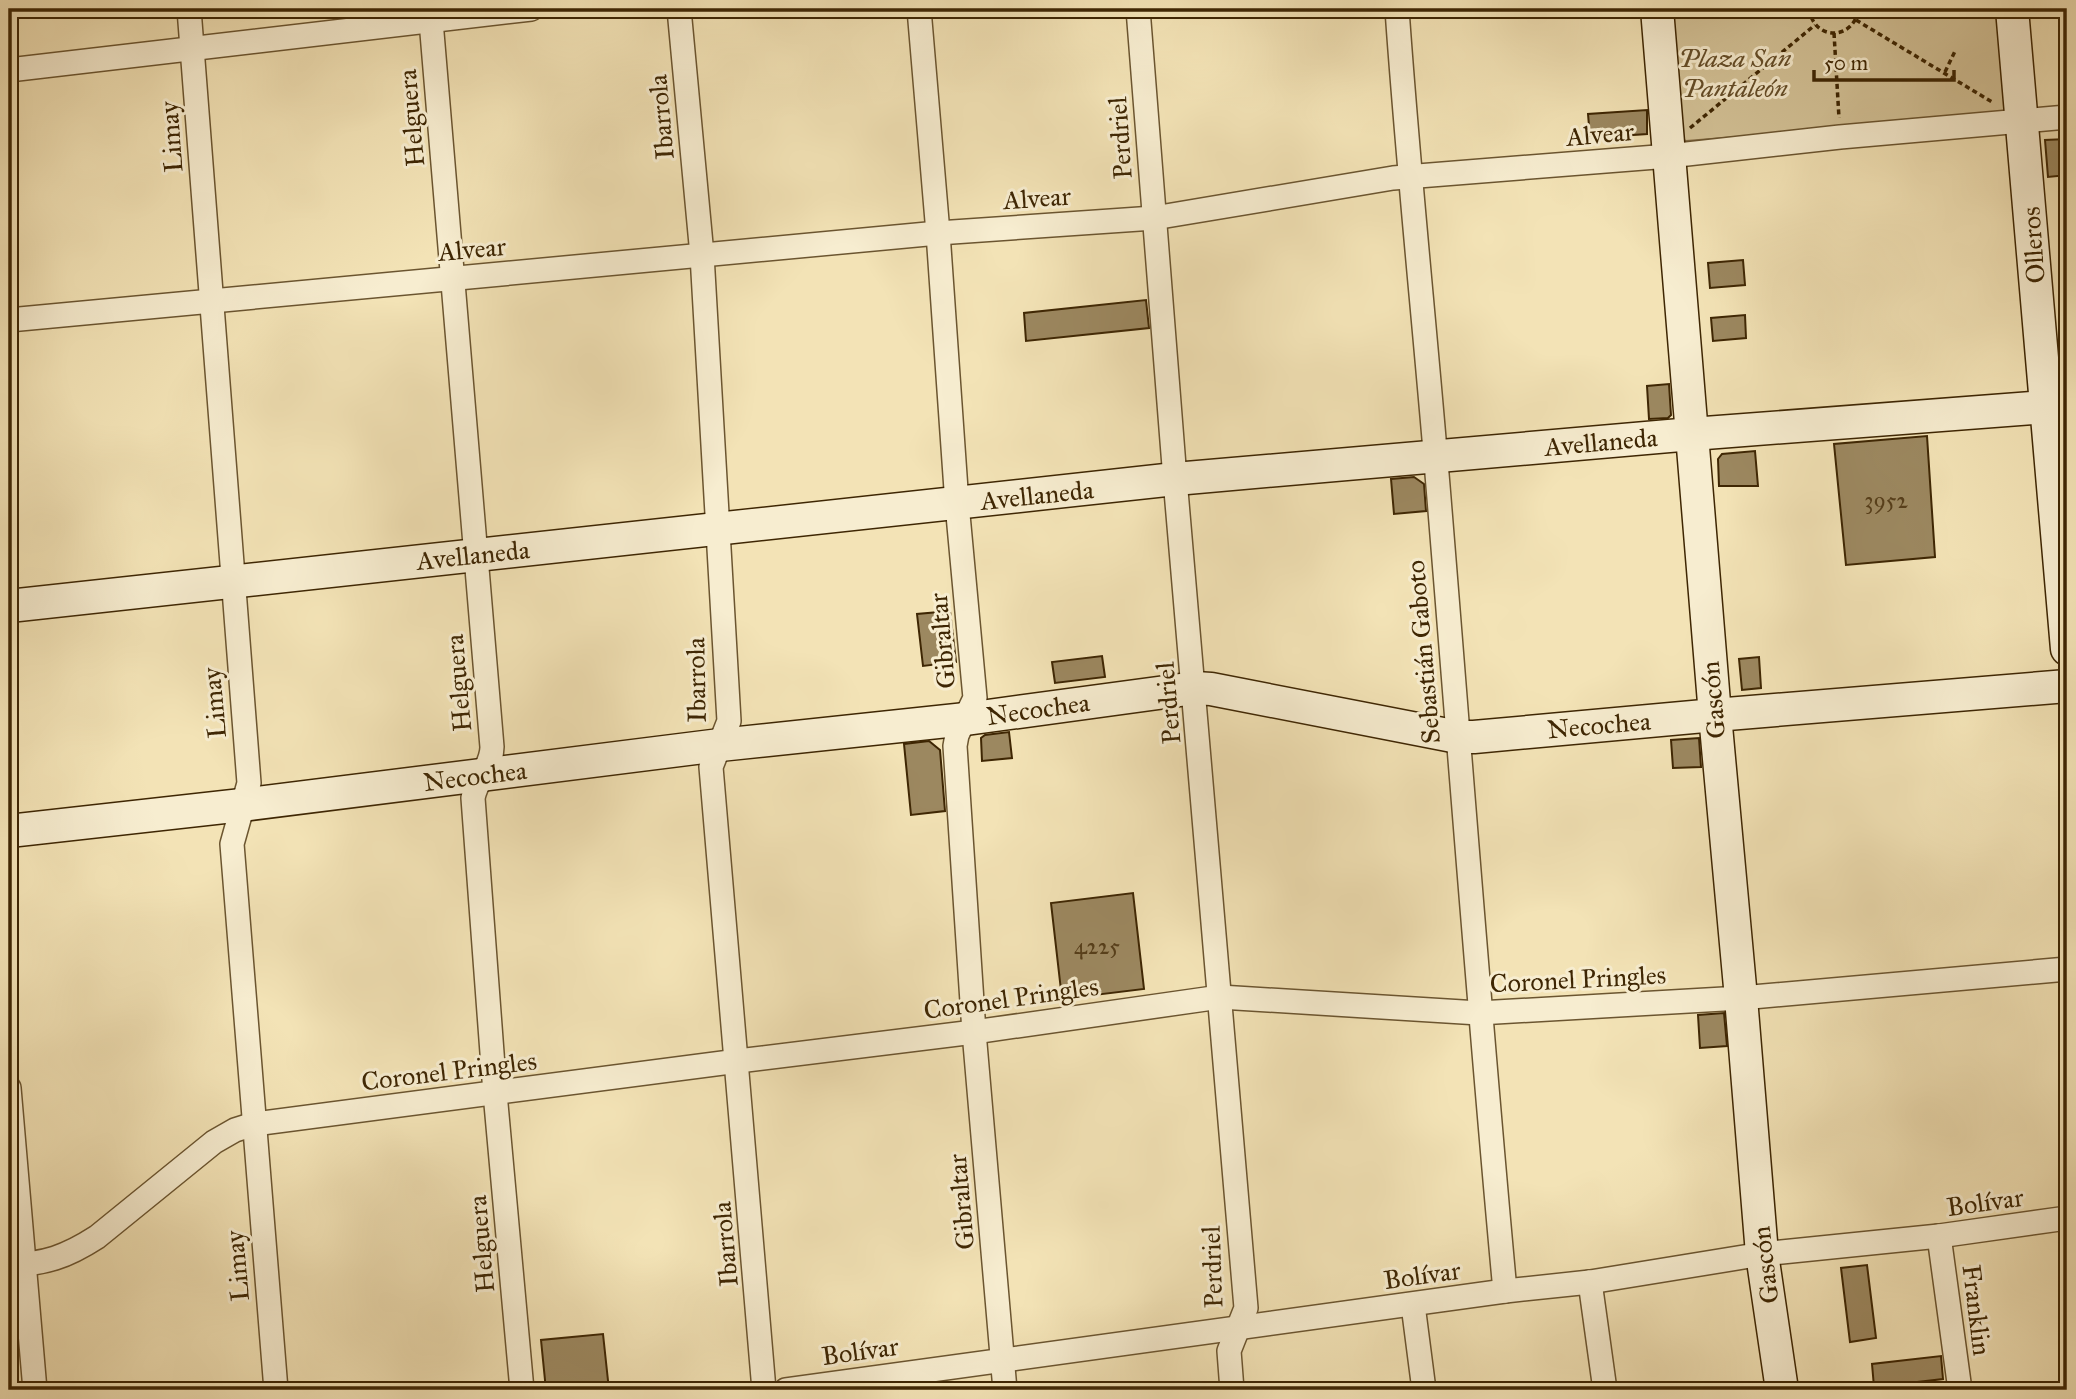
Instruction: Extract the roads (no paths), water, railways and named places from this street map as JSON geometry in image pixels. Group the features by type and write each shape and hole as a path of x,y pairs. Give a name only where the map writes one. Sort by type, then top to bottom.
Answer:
{"street":[{"name":"Limay","path":"189,9 249,782 232,844 275,1390"},
{"path":"9,70 192,47 397,16 531,9"},
{"name":"Ibarrola","path":"679,9 702,255 729,722 711,767 764,1390"},
{"name":"Gibraltar","path":"919,9 939,233 957,504 975,698 957,735 955,746 974,1032 1005,1390"},
{"name":"Perdriel","path":"1138,9 1246,1308 1229,1351 1232,1390"},
{"name":"Sebastián Gaboto","path":"1397,9 1479,1013 1505,1291"},
{"name":"Gascón","path":"1657,9 1714,715 1762,1254 1782,1390"},
{"name":"Olleros","path":"2012,9 2056,406 2067,649"},
{"name":"Helguera","path":"431,15 492,749 474,789 473,798 495,1093 522,1390"},
{"name":"Alvear","path":"9,320 939,233 1154,218 1393,178 1669,156 2067,117"},
{"name":"Avellaneda","path":"9,606 1175,479 1692,434 2056,406"},
{"name":"Necochea","path":"9,831 242,805 720,744 966,719 1195,688 1212,689 1458,737 1474,737 2067,686"},
{"name":"Coronel Pringles","path":"16,1265 59,1259 76,1251 214,1142 235,1130 254,1124 974,1032 1220,997 1479,1013 1741,998 2067,969"},
{"path":"9,1088 16,1265 35,1390"},
{"name":"Bolívar","path":"786,1390 1505,1291 1590,1282 1762,1254 1939,1236 2067,1218"},
{"name":"Franklin","path":"1939,1236 1959,1390"},
{"path":"1590,1282 1605,1390"},
{"path":"1413,1305 1424,1390"}],"park label":[{"name":"Plaza San Pantaleón","path":"1735,73"}]}
